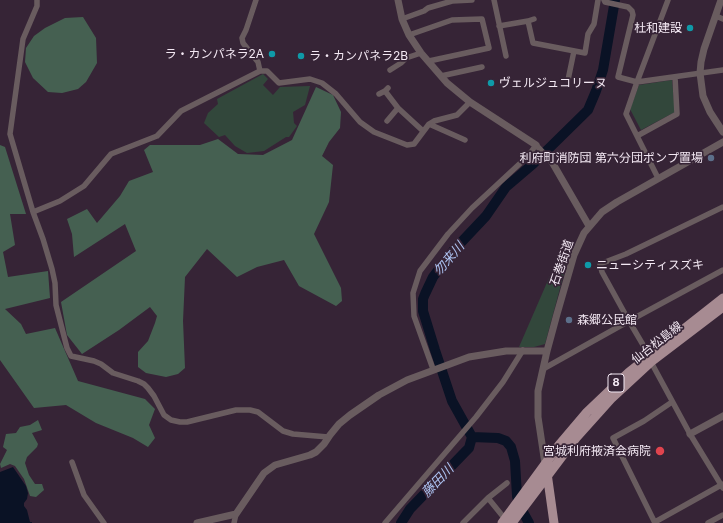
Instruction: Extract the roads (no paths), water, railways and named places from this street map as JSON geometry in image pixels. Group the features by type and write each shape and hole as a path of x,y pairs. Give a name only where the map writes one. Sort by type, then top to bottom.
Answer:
{"main road":[{"name":"仙台松島線","path":"506,522 520,514 576,438 611,399 650,359 723,298"},
{"name":"仙台松島線","path":"506,522 516,504 545,464 587,412 612,386 723,306"},
{"path":"545,464 554,523"}],"street":[{"path":"36,0 37,6 22,40 10,134 33,212 43,238 52,269 55,283 56,305 67,348 72,356 94,361 101,364 113,373 144,384 154,396 164,415 171,420 187,422 236,410 250,410 258,412 282,431 293,434 328,437"},
{"path":"256,0 242,38 243,43 258,62 260,71"},
{"path":"398,0 402,19 409,35 421,53 446,83 470,102 537,146 552,162 589,226"},
{"path":"402,19 452,0 472,0"},
{"path":"494,0 506,56"},
{"path":"499,26 531,20 533,43 585,53 588,34 594,24 598,0"},
{"path":"658,178 626,114 668,0"},
{"path":"722,0 719,18 704,49 700,62 700,73 703,96 710,112 723,132"},
{"path":"605,1 624,6 630,9 633,15 618,77 637,82 723,70"},
{"path":"409,35 452,20 482,19 489,48 429,61"},
{"path":"568,80 574,51"},
{"path":"390,70 406,58 421,53"},
{"path":"441,76 482,68"},
{"path":"33,212 60,201 84,186 111,154 157,136 181,111 260,71 267,71 279,83 310,79 322,83 336,94 360,122 374,132 408,145 414,144 429,124 434,121 457,115 470,102"},
{"path":"637,136 677,114 675,77"},
{"path":"379,94 386,89 398,108 423,131"},
{"path":"387,121 398,108"},
{"path":"429,124 465,140"},
{"name":"石巻街道","path":"545,464 537,404 543,369 574,255 589,226 602,212 617,202 723,142"},
{"path":"433,370 414,316 413,293 420,272 453,228 537,146"},
{"path":"672,402 613,438 655,523 722,486 672,402 602,272 600,264 626,254 723,207"},
{"path":"543,369 723,270"},
{"path":"385,523 476,417 503,382 523,350"},
{"path":"234,523 236,514 264,473 275,465 310,455 324,444 339,424 379,395 407,380 456,361 482,354 523,350 547,351"},
{"path":"690,434 723,416"},
{"path":"72,462 84,495 104,523"},
{"path":"462,523 488,498 507,483"},
{"path":"488,498 506,522"},
{"path":"197,523 236,514"},
{"path":"708,523 723,514"}],"water":[{"path":"13,467 26,486 28,493 24,506 27,510 30,522 32,523 0,523 0,472"}],"waterway":[{"name":"勿来川","path":"472,437 452,401 423,311 423,299 433,277 453,251 486,216 506,187 533,164 588,110 603,70 615,0"},
{"name":"勿来川","path":"472,437 498,438 506,441 511,447 515,461 519,505 529,523"},
{"name":"藤田川","path":"401,523 410,509 469,448 472,437"}],"place":[{"name":"杜和建設","path":"690,28"},
{"name":"ラ・カンパネラ2A","path":"272,54"},
{"name":"ラ・カンパネラ2B","path":"301,56"},
{"name":"ヴェルジュコリーヌ","path":"491,83"},
{"name":"利府町消防団 第六分団ポンプ置場","path":"711,158"},
{"name":"ニューシティスズキ","path":"588,265"},
{"name":"森郷公民館","path":"569,320"},
{"name":"宮城利府掖済会病院","path":"660,451"}]}
